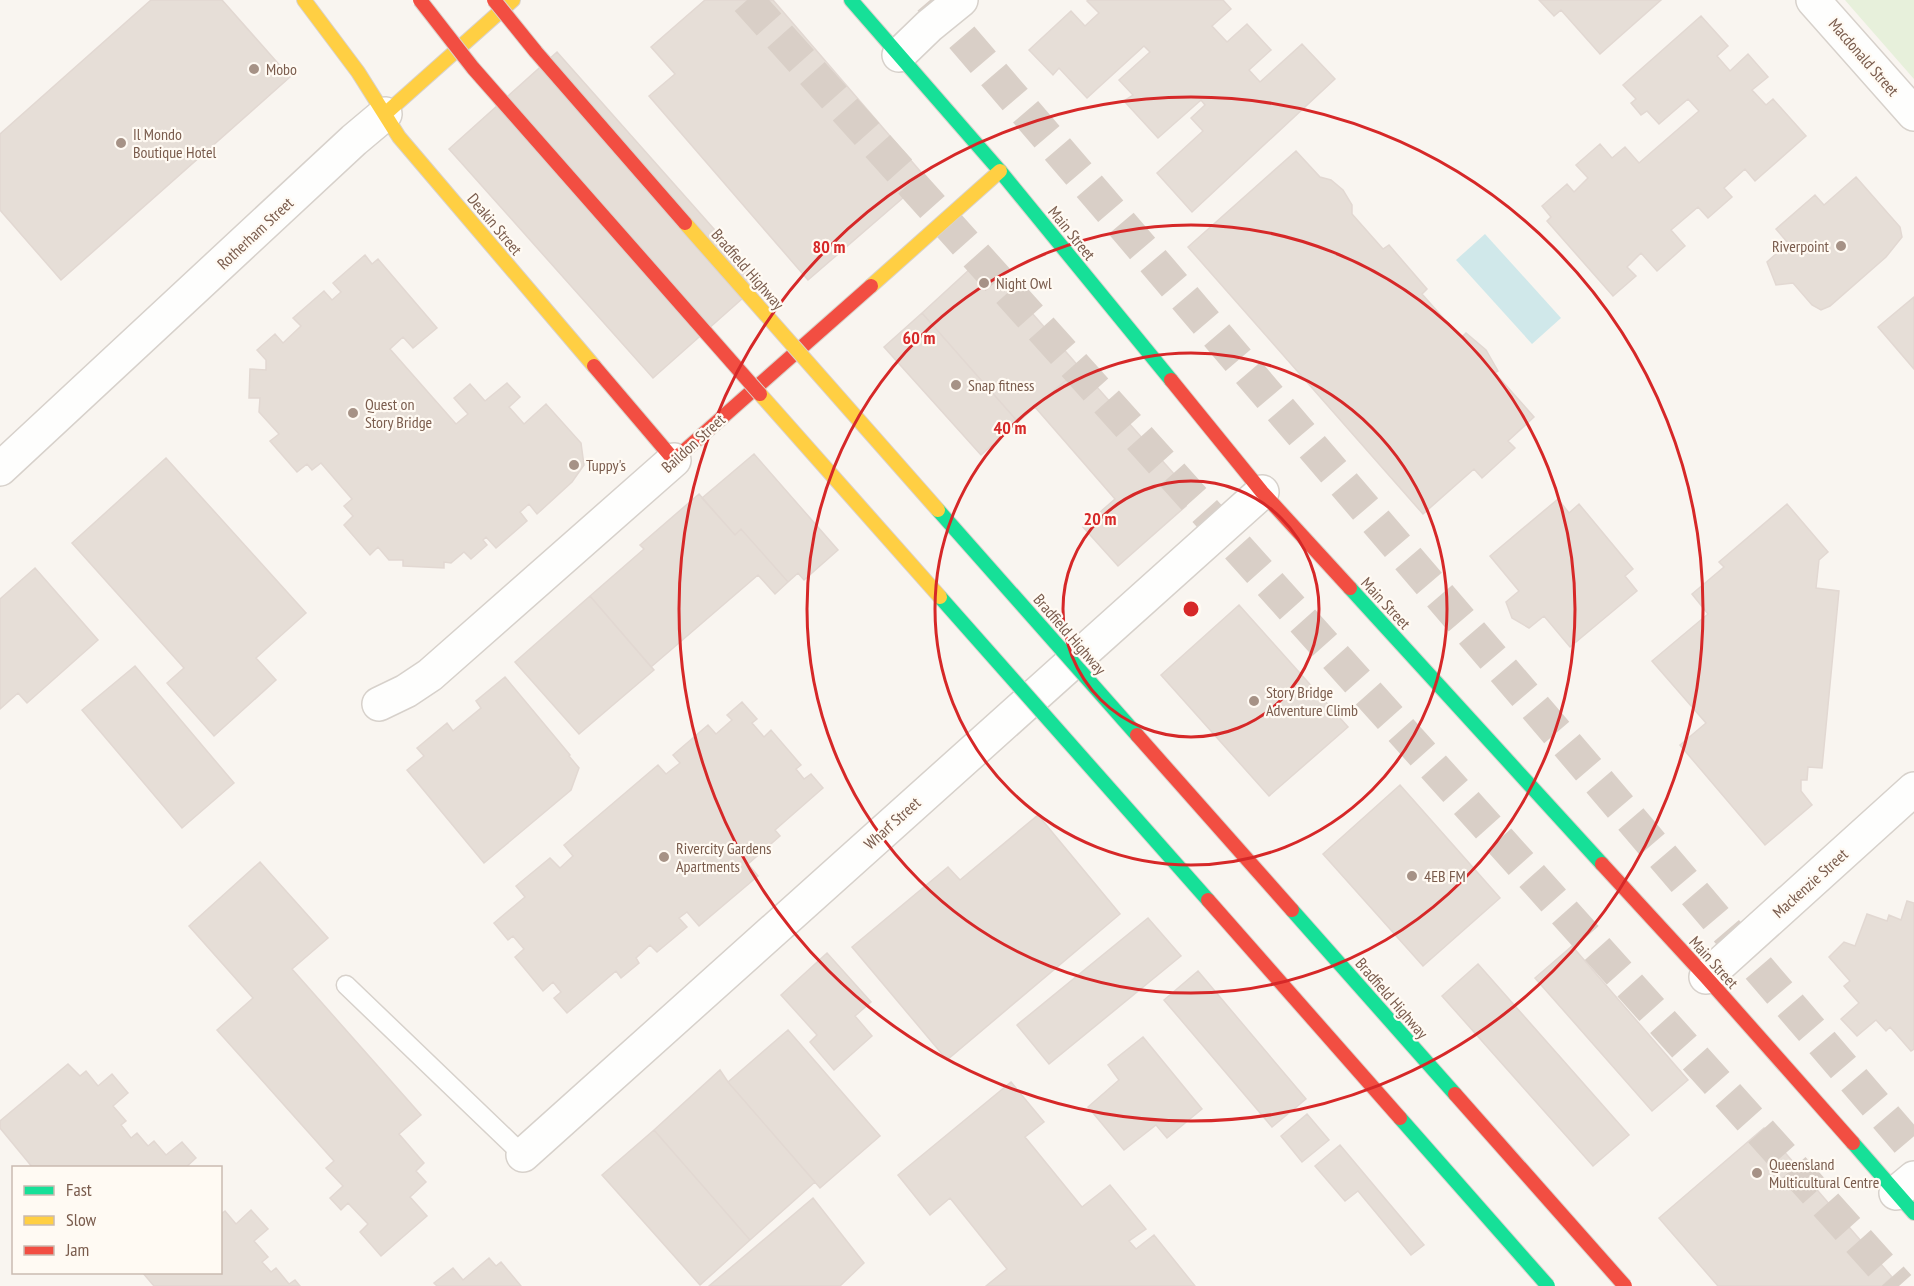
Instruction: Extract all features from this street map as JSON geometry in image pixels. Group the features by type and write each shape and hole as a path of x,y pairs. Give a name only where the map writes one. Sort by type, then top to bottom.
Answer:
{"main road":[{"name":"Deakin Street","path":"304,0 358,72 399,137 674,460"},
{"path":"420,0 504,104 1548,1286"},
{"name":"Bradfield Highway","path":"494,0 536,52 764,313 1625,1286"},
{"name":"Rotherham Street","path":"385,114 513,0"},
{"name":"Main Street","path":"851,0 1000,171 1262,492 1908,1195"},
{"name":"Baildon Street","path":"674,460 1000,171"}],"street":[{"path":"899,55 960,0"},
{"name":"Macdonald Street","path":"1813,0 1914,114"},
{"name":"Rotherham Street","path":"0,469 354,140 385,114"},
{"name":"Baildon Street","path":"379,704 406,692 430,675 674,460"},
{"name":"Wharf Street","path":"523,1155 1262,492"},
{"name":"Mackenzie Street","path":"1706,977 1914,789"}],"lane":[{"path":"346,985 523,1155"}],"green space":[{"path":"1845,0 1914,0 1914,79 1851,7"}],"water":[{"path":"1485,234 1561,318 1532,344 1456,260"}],"building":[{"path":"151,0 222,0 290,77 61,280 0,210 0,134"},
{"path":"705,0 773,0 926,178 808,280 649,96 675,74 651,47"},
{"path":"1223,0 1231,9 1212,26 1227,42 1247,24 1271,50 1249,70 1260,82 1302,44 1335,79 1192,212 1157,173 1203,131 1191,118 1205,105 1201,100 1158,138 1124,101 1133,95 1119,80 1150,52 1144,46 1087,98 1059,68 1053,75 1029,50 1071,11 1085,26 1099,13 1087,1"},
{"path":"1539,0 1661,0 1600,54 1561,10 1554,16"},
{"path":"1701,16 1728,46 1717,56 1730,71 1748,54 1768,77 1752,90 1766,105 1773,99 1806,136 1755,181 1745,169 1724,188 1732,197 1708,218 1698,207 1671,230 1685,246 1657,271 1641,253 1627,267 1636,276 1613,296 1547,221 1551,217 1542,206 1567,184 1574,192 1588,178 1576,165 1600,144 1612,158 1625,147 1639,163 1699,111 1688,99 1659,124 1647,111 1641,115 1631,103 1636,99 1623,85"},
{"path":"557,52 761,282 653,378 449,149"},
{"path":"1296,151 1320,177 1331,180 1343,190 1352,205 1352,214 1383,249 1389,245 1427,289 1422,294 1461,338 1466,333 1486,350 1498,371 1495,373 1534,417 1508,441 1515,448 1482,478 1474,469 1423,514 1188,247"},
{"name":"Riverpoint","path":"1856,177 1900,227 1902,237 1886,257 1830,306 1821,310 1812,305 1793,283 1776,285 1767,262 1788,243 1776,229 1815,195 1824,205"},
{"name":"Quest on Story Bridge","path":"365,255 372,264 378,259 437,328 413,348 403,337 390,349 456,424 468,414 454,398 470,384 485,401 507,383 520,397 509,407 524,424 546,404 581,443 584,465 572,482 537,514 529,504 520,512 527,521 496,548 486,537 483,540 487,545 471,559 464,552 451,563 444,562 444,568 403,566 403,560 389,560 378,547 370,555 344,525 353,516 344,506 352,499 321,463 312,470 307,464 297,472 270,441 279,434 259,412 260,398 249,398 250,369 266,370 266,360 257,350 275,334 283,343 301,326 293,318 324,291 332,300 341,292 333,283"},
{"path":"983,257 1080,368 1018,422 922,313"},
{"path":"1914,297 1914,369 1878,327"},
{"path":"922,313 1018,422 981,455 884,347"},
{"path":"1080,368 1190,492 1186,506 1118,566 1083,527 1115,499 1035,407"},
{"path":"754,454 838,550 804,580 798,573 788,582 741,529 735,535 702,498"},
{"path":"166,458 306,613 256,658 276,680 214,736 167,683 184,668 72,543"},
{"path":"699,494 735,535 741,529 788,582 775,594 758,575 651,667 590,596 644,549 640,545"},
{"path":"1558,499 1569,513 1579,504 1633,569 1625,576 1637,591 1570,647 1544,616 1529,628 1512,618 1506,602 1519,591 1490,556"},
{"path":"1787,504 1828,552 1819,560 1816,588 1839,591 1822,768 1808,767 1807,780 1801,780 1801,791 1812,805 1765,845 1680,745 1706,723 1652,661 1708,614 1692,594 1724,567 1719,562"},
{"path":"35,568 98,640 27,703 18,693 0,709 0,599"},
{"path":"590,596 654,670 579,734 515,662"},
{"name":"Story Bridge Adventure Climb","path":"1239,605 1348,727 1269,796 1161,675"},
{"path":"135,666 234,783 182,828 82,710"},
{"path":"505,677 579,768 571,790 484,863 407,770 424,756 417,748 447,723 453,731 481,708 476,701"},
{"name":"Rivercity Gardens Apartments","path":"742,702 757,719 752,723 764,737 771,730 801,765 796,769 804,779 811,774 823,788 775,830 780,836 748,864 758,876 699,926 687,912 679,918 687,927 657,952 650,945 636,958 639,963 621,978 616,971 567,1013 554,998 561,992 553,982 543,991 515,957 524,949 513,936 508,940 494,923 525,897 516,886 550,858 560,868 573,856 564,845 658,765 666,774 680,763 673,755 708,725 716,734 732,720 727,715"},
{"name":"4EB FM","path":"1400,785 1500,898 1423,966 1323,854"},
{"path":"1038,815 1120,914 947,1060 852,947 948,867 960,880"},
{"path":"260,862 328,938 292,969 421,1115 399,1134 424,1163 416,1171 426,1182 410,1197 427,1216 381,1256 360,1232 368,1224 348,1203 341,1210 330,1198 343,1186 326,1168 334,1161 217,1030 253,998 189,926"},
{"path":"1907,901 1914,903 1914,1049 1911,1051 1890,1027 1886,1031 1876,1020 1857,1036 1841,1019 1859,1003 1844,986 1850,981 1829,957 1844,942 1855,946 1867,914 1887,921 1889,915 1901,920"},
{"path":"1148,918 1181,956 1049,1064 1017,1025"},
{"path":"1572,946 1688,1080 1652,1111 1535,978"},
{"path":"827,953 871,1002 855,1016 872,1036 834,1070 810,1042 817,1035 781,995"},
{"path":"1478,964 1629,1135 1593,1166 1442,996"},
{"path":"1198,971 1306,1099 1272,1127 1164,1000"},
{"path":"788,1030 880,1136 820,1188 728,1082"},
{"path":"1143,1037 1202,1109 1167,1138 1156,1125 1124,1150 1088,1107 1119,1080 1108,1065"},
{"path":"68,1064 80,1076 86,1071 98,1086 112,1074 128,1093 113,1106 126,1121 121,1125 131,1138 137,1133 148,1146 154,1141 166,1155 182,1142 196,1158 187,1166 31,1166 0,1128 0,1121"},
{"path":"720,1070 815,1182 750,1240 654,1130"},
{"path":"1011,1082 1044,1122 1025,1137 1082,1207 1110,1185 1146,1229 1129,1241 1136,1249 1154,1235 1195,1286 986,1286 1007,1269 950,1198 930,1215 898,1175"},
{"path":"1307,1114 1329,1140 1302,1162 1281,1136"},
{"name":"Queensland Multicultural Centre","path":"1764,1128 1892,1277 1882,1286 1718,1286 1659,1218"},
{"path":"654,1130 750,1240 700,1285 602,1175"},
{"path":"1340,1145 1424,1245 1411,1255 1358,1191 1345,1201 1315,1166"},
{"path":"813,1198 864,1263 840,1286 709,1286"},
{"path":"251,1210 268,1229 254,1241 268,1257 262,1262 271,1272 276,1268 289,1284 295,1280 300,1286 154,1286 144,1274 222,1274 222,1213 225,1211 236,1224"},
{"path":"489,1258 496,1266 501,1262 521,1286 437,1286 434,1283 453,1268 463,1280"}],"tunnel":[{"path":"747,0 1899,1286"},
{"path":"930,0 1914,1150"}],"traffic: fast":[{"path":"851,0 1000,171 1171,380"},
{"path":"938,510 1137,735"},
{"path":"1350,588 1602,864"},
{"path":"940,597 1208,900"},
{"path":"1292,910 1455,1094"},
{"path":"1400,1118 1548,1286"},
{"path":"1853,1143 1914,1213"}],"traffic: slow":[{"path":"304,0 358,72 399,137 594,366"},
{"path":"385,114 513,0"},
{"path":"871,286 1000,171"},
{"path":"685,223 938,510"},
{"path":"760,394 940,597"}],"traffic: jam":[{"path":"420,0 473,68 760,394"},
{"path":"494,0 536,52 685,223"},
{"path":"594,366 674,460 871,286"},
{"path":"1171,380 1262,492 1350,588"},
{"path":"1137,735 1292,910"},
{"path":"1602,864 1853,1143"},
{"path":"1208,900 1400,1118"},
{"path":"1455,1094 1625,1286"}],"place":[{"name":"Mobo","path":"254,69"},
{"name":"Il Mondo Boutique Hotel","path":"121,143"},
{"name":"Riverpoint","path":"1841,246"},
{"name":"Night Owl","path":"984,283"},
{"name":"Snap fitness","path":"956,385"},
{"name":"Quest on Story Bridge","path":"353,413"},
{"name":"Tuppy's","path":"574,465"},
{"name":"Story Bridge Adventure Climb","path":"1254,701"},
{"name":"Rivercity Gardens Apartments","path":"664,857"},
{"name":"4EB FM","path":"1412,876"},
{"name":"Queensland Multicultural Centre","path":"1757,1173"}]}
